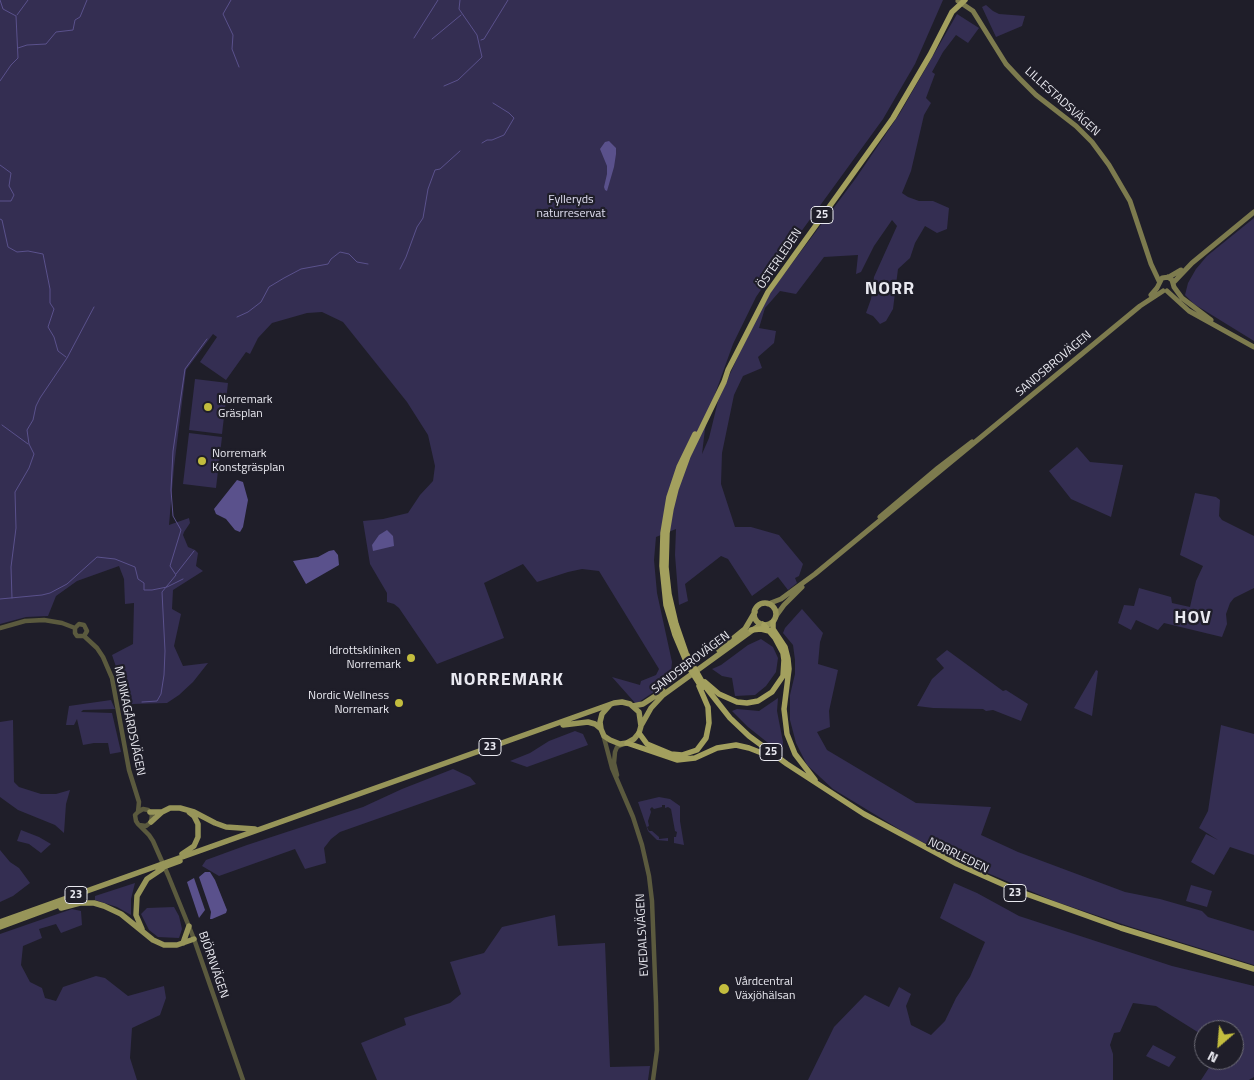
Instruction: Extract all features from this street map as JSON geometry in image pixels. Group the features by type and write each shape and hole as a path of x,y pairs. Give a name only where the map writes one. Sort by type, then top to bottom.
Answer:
{"highway":[{"name":"ÖSTERLEDEN","path":"698,679 675,635 665,600 661,555 669,497 682,461 721,380 768,292 880,136 924,64 952,12 961,1"},
{"name":"23","path":"775,619 773,629 785,647 788,658 789,669 784,709 787,734 801,763 826,790"},
{"path":"698,679 719,694 734,701 747,702 766,698 777,688 784,665 782,653 771,632 763,624"},
{"path":"751,630 761,629 771,632"},
{"path":"639,733 647,744 671,754 688,754 700,747 708,733 709,718 698,679"},
{"name":"NORRLEDEN","path":"698,679 718,704 750,736 787,764 864,814 919,845 1018,891 1080,914 1254,971"},
{"name":"NORRLEDEN","path":"698,679 728,720 773,757 862,817 918,848 1017,894 1078,917 1254,971"},
{"name":"23","path":"625,743 677,760 695,758 718,748 736,745 773,757"}],"main road":[{"name":"LILLESTADSVÄGEN","path":"961,1 976,15 1006,64 1036,95 1076,126 1092,142 1109,165 1130,201 1159,283"},
{"path":"1165,291 1171,289 1173,283 1192,263 1254,212"},
{"name":"LILLESTADSVÄGEN","path":"1149,256 1160,271 1168,277"},
{"path":"1192,263 1168,277 1162,278 1159,283 1165,291 1189,311 1254,347"},
{"path":"1168,277 1176,291 1186,302 1229,334"},
{"name":"SANDSBROVÄGEN","path":"1140,306 1159,283"},
{"name":"SANDSBROVÄGEN","path":"768,604 781,599 815,574 933,472 981,437 1140,306 1165,291"},
{"name":"SANDSBROVÄGEN","path":"775,619 784,605 815,574"},
{"name":"23","path":"755,612 760,605 768,604 774,609 775,619"},
{"path":"755,612 756,620 763,624 775,619"},
{"name":"SANDSBROVÄGEN","path":"633,706 647,703 705,662 745,629 755,612"},
{"name":"SANDSBROVÄGEN","path":"641,726 651,708 663,696 751,630 763,624"},
{"name":"23","path":"0,922 614,703 622,702 633,706"},
{"path":"602,731 600,718 608,706"},
{"path":"625,743 634,739 639,733 641,726 641,717 633,706"},
{"name":"23","path":"0,927 166,862 561,726 588,722 595,724 610,740 625,743"},
{"path":"149,811 162,812 173,808 185,809 226,827 259,829"},
{"path":"146,935 136,915 137,896 147,879 166,862 190,849 198,837 199,828 196,819 185,809"},
{"path":"151,823 162,812"},
{"path":"33,915 80,903 94,903 121,914 156,942 173,945 194,939"},
{"path":"183,943 189,926"}],"street":[{"path":"0,628 25,621 44,620 62,623 75,628"},
{"path":"78,624 84,625 87,631 84,636 77,636 75,628 78,624"},
{"name":"MUNKAGÅRDSVÄGEN","path":"84,636 97,648 110,672 129,770 139,804 138,812"},
{"name":"EVEDALSVÄGEN","path":"602,731 612,768 623,792"},
{"name":"EVEDALSVÄGEN","path":"625,743 617,747 614,756 616,773 642,845 652,901 657,1034 653,1080"},
{"name":"MUNKAGÅRDSVÄGEN","path":"135,789 149,811"},
{"path":"149,835 152,817 149,811 143,809 138,812 135,819 149,835 166,862"},
{"path":"139,825 145,826 151,823"},
{"name":"BJÖRNVÄGEN","path":"166,862 168,875 194,939 243,1080"}],"green space":[{"name":"Fylleryds naturreservat","path":"0,0 943,0 915,64 883,119 756,297 733,344 710,408 702,454 709,438 718,401 746,338 772,290 856,178 900,113 957,14 979,28 968,43 956,35 943,52 932,72 935,74 926,98 931,103 924,115 911,171 902,193 919,201 933,201 949,208 947,229 937,233 925,226 915,243 910,258 898,269 893,309 886,321 880,324 873,316 866,313 871,299 874,277 897,226 892,220 874,246 861,272 856,274 858,255 824,257 796,294 780,291 765,308 759,328 776,331 774,343 758,357 762,368 743,376 734,395 722,453 721,484 735,527 751,527 779,535 803,564 799,576 795,578 797,583 788,590 778,577 752,596 728,559 721,556 685,584 688,601 679,605 675,555 676,529 656,537 654,560 657,593 672,662 670,681 636,704 612,677 640,685 641,681 656,675 659,669 599,571 582,569 537,582 523,564 484,583 504,638 437,664 399,608 387,602 387,593 370,564 363,521 383,519 408,513 420,495 433,481 435,466 428,435 407,402 343,322 322,312 307,313 272,323 258,338 250,354 246,352 226,380 200,362 217,337 213,334 186,370 169,525 189,518 190,523 183,535 188,547 198,553 196,566 203,571 173,590 172,609 181,614 174,646 183,666 208,663 193,682 167,703 132,704 126,696 112,655 133,644 134,603 125,604 124,579 119,566 77,581 56,596 48,616 26,617 0,624"},
{"path":"986,5 999,14 1025,16 1022,26 996,37 982,7"},
{"path":"1254,218 1254,341 1194,304 1185,295 1188,283 1196,269 1207,256"},
{"name":"Norremark Gräsplan","path":"195,379 228,383 222,434 189,430"},
{"name":"Norremark Konstgräsplan","path":"189,433 222,437 216,488 183,484"},
{"path":"1077,447 1090,462 1123,465 1111,517 1071,499 1049,471"},
{"path":"1195,493 1216,497 1220,500 1219,516 1222,520 1254,536 1254,588 1234,598 1230,603 1226,614 1227,624 1222,637 1164,623 1158,630 1136,620 1131,630 1118,623 1124,605 1134,606 1139,588 1171,597 1172,603 1190,607 1196,581 1203,566 1180,555"},
{"path":"802,609 823,633 820,642 818,664 838,670 829,711 830,727 817,732 827,750 916,803 991,807 981,835 1018,852 1125,892 1160,899 1202,911 1208,917 1254,931 1254,965 1054,901 985,872 912,837 833,789 807,765 796,743 790,720 790,695 795,674 795,660 793,645 783,633 785,628"},
{"path":"761,639 773,647 778,658 776,672 766,686 755,695 735,696 732,678 722,676 712,669 721,665 748,645"},
{"path":"947,650 1003,691 1006,690 1028,704 1021,721 993,710 917,706 932,679 944,668 936,659"},
{"path":"1096,670 1098,671 1092,716 1074,708"},
{"path":"778,698 777,711 783,742 782,754 748,727 732,711 737,709 759,711"},
{"path":"111,700 115,709 83,710 81,712 112,713 121,752 110,754 108,743 83,745 77,719 74,725 66,725 69,706"},
{"path":"13,720 14,782 19,787 41,794 56,794 70,790 66,804 64,833 55,825 18,810 0,797 0,722"},
{"path":"1221,725 1254,734 1254,855 1230,847 1214,875 1191,862 1206,834 1218,840 1199,828 1208,811"},
{"path":"575,731 583,734 588,745 527,767 510,761 530,753 549,741"},
{"path":"453,769 470,777 476,784 340,832 324,848 326,863 305,869 295,849 219,876 202,866 206,860 363,807"},
{"path":"659,797 670,799 680,806 680,821 684,845 674,843 674,837 676,837 677,832 675,831 671,809 665,808 665,805 650,809 649,826 647,827 659,839 668,838 668,841 657,840 648,831 638,802"},
{"path":"21,830 51,844 41,853 29,844 17,841"},
{"path":"0,850 10,862 19,868 30,883 13,896 0,902"},
{"path":"135,883 131,899 131,915 117,907 95,900 95,896"},
{"path":"954,883 1019,916 1172,966 1254,986 1254,1077 1249,1080 1201,1080 1208,1070 1244,1070 1244,1020 1194,1020 1194,1030 1156,1006 1133,1003 1120,1032 1114,1033 1110,1045 1113,1054 1113,1080 808,1080 834,1027 865,995 889,1007 899,987 911,994 906,1006 911,1025 931,1035 945,1021 956,998 970,977 985,942 940,918"},
{"path":"1191,885 1212,891 1207,907 1186,901"},
{"path":"174,907 179,916 182,929 179,938 158,937 149,930 141,914 147,908"},
{"path":"72,909 81,911 82,925 61,933 56,924 39,929 42,938 23,946 21,965 30,982 42,988 45,998 56,1001 63,987 96,976 105,978 128,996 164,986 166,998 160,1015 132,1028 130,1058 137,1080 0,1080 0,934"},
{"path":"555,915 558,946 605,943 610,1067 650,1066 648,1080 377,1080 361,1043 406,1025 404,1018 450,1003 461,994 450,962 484,953 502,927"},
{"path":"1153,1045 1176,1057 1169,1067 1146,1056"}],"shaded area":[{"path":"609,141 616,148 616,154 607,191 604,187 607,166 600,149 605,142"},
{"path":"237,480 243,482 248,500 243,527 240,532 235,530 226,519 216,514 214,509"},
{"path":"387,530 393,536 394,546 373,551 372,545 379,535"},
{"path":"334,550 338,555 339,565 306,584 293,561 318,557"},
{"path":"205,872 210,872 215,880 227,910 226,913 212,919 210,919 211,912 199,877"},
{"path":"194,878 205,910 199,918 187,882"}],"waterway":[{"path":"0,0 3,9 16,16 18,58 0,81"},
{"path":"17,15 28,0"},
{"path":"18,48 27,45 46,44 56,32 73,30 75,20 80,17 87,0"},
{"path":"231,0 223,14 233,35 232,49 239,67"},
{"path":"414,38 438,0"},
{"path":"444,86 458,80 482,57 477,35 459,9 460,0"},
{"path":"481,40 484,39 508,0"},
{"path":"432,39 461,15"},
{"path":"482,143 504,135 514,118 493,103"},
{"path":"400,269 417,227 423,218 428,189 435,170 440,169 460,151"},
{"path":"0,165 11,173 9,186 14,195 11,201 0,201"},
{"path":"0,219 2,220 8,247 17,252 28,251 43,254 50,289 50,303 54,309 48,327 54,337 58,351 66,357"},
{"path":"237,317 248,312 261,302 269,287 301,269 328,264 340,252 349,254 357,262 368,264"},
{"path":"12,598 11,567 16,528 15,492 29,468 34,454 29,444 27,430 33,420 40,398 67,358 94,307"},
{"path":"142,702 157,701 161,694 165,651 162,592 176,575 170,566 181,530 173,516 171,490 173,451 185,369 207,339"},
{"path":"2,425 28,444"},
{"path":"176,574 194,551"},
{"path":"0,599 50,593 67,584 97,557 115,559 135,567 138,579 144,583 144,590 167,587 183,579"}],"place":[{"name":"Norremark Gräsplan","path":"208,407"},
{"name":"Norremark Konstgräsplan","path":"202,461"},
{"name":"Idrottskliniken Norremark","path":"411,658"},
{"name":"Nordic Wellness Norremark","path":"399,703"},
{"name":"Vårdcentral Växjöhälsan","path":"724,989"}],"district":[{"name":"NORR","path":"890,290"},
{"name":"HOV","path":"1193,619"},
{"name":"NORREMARK","path":"507,681"}]}
